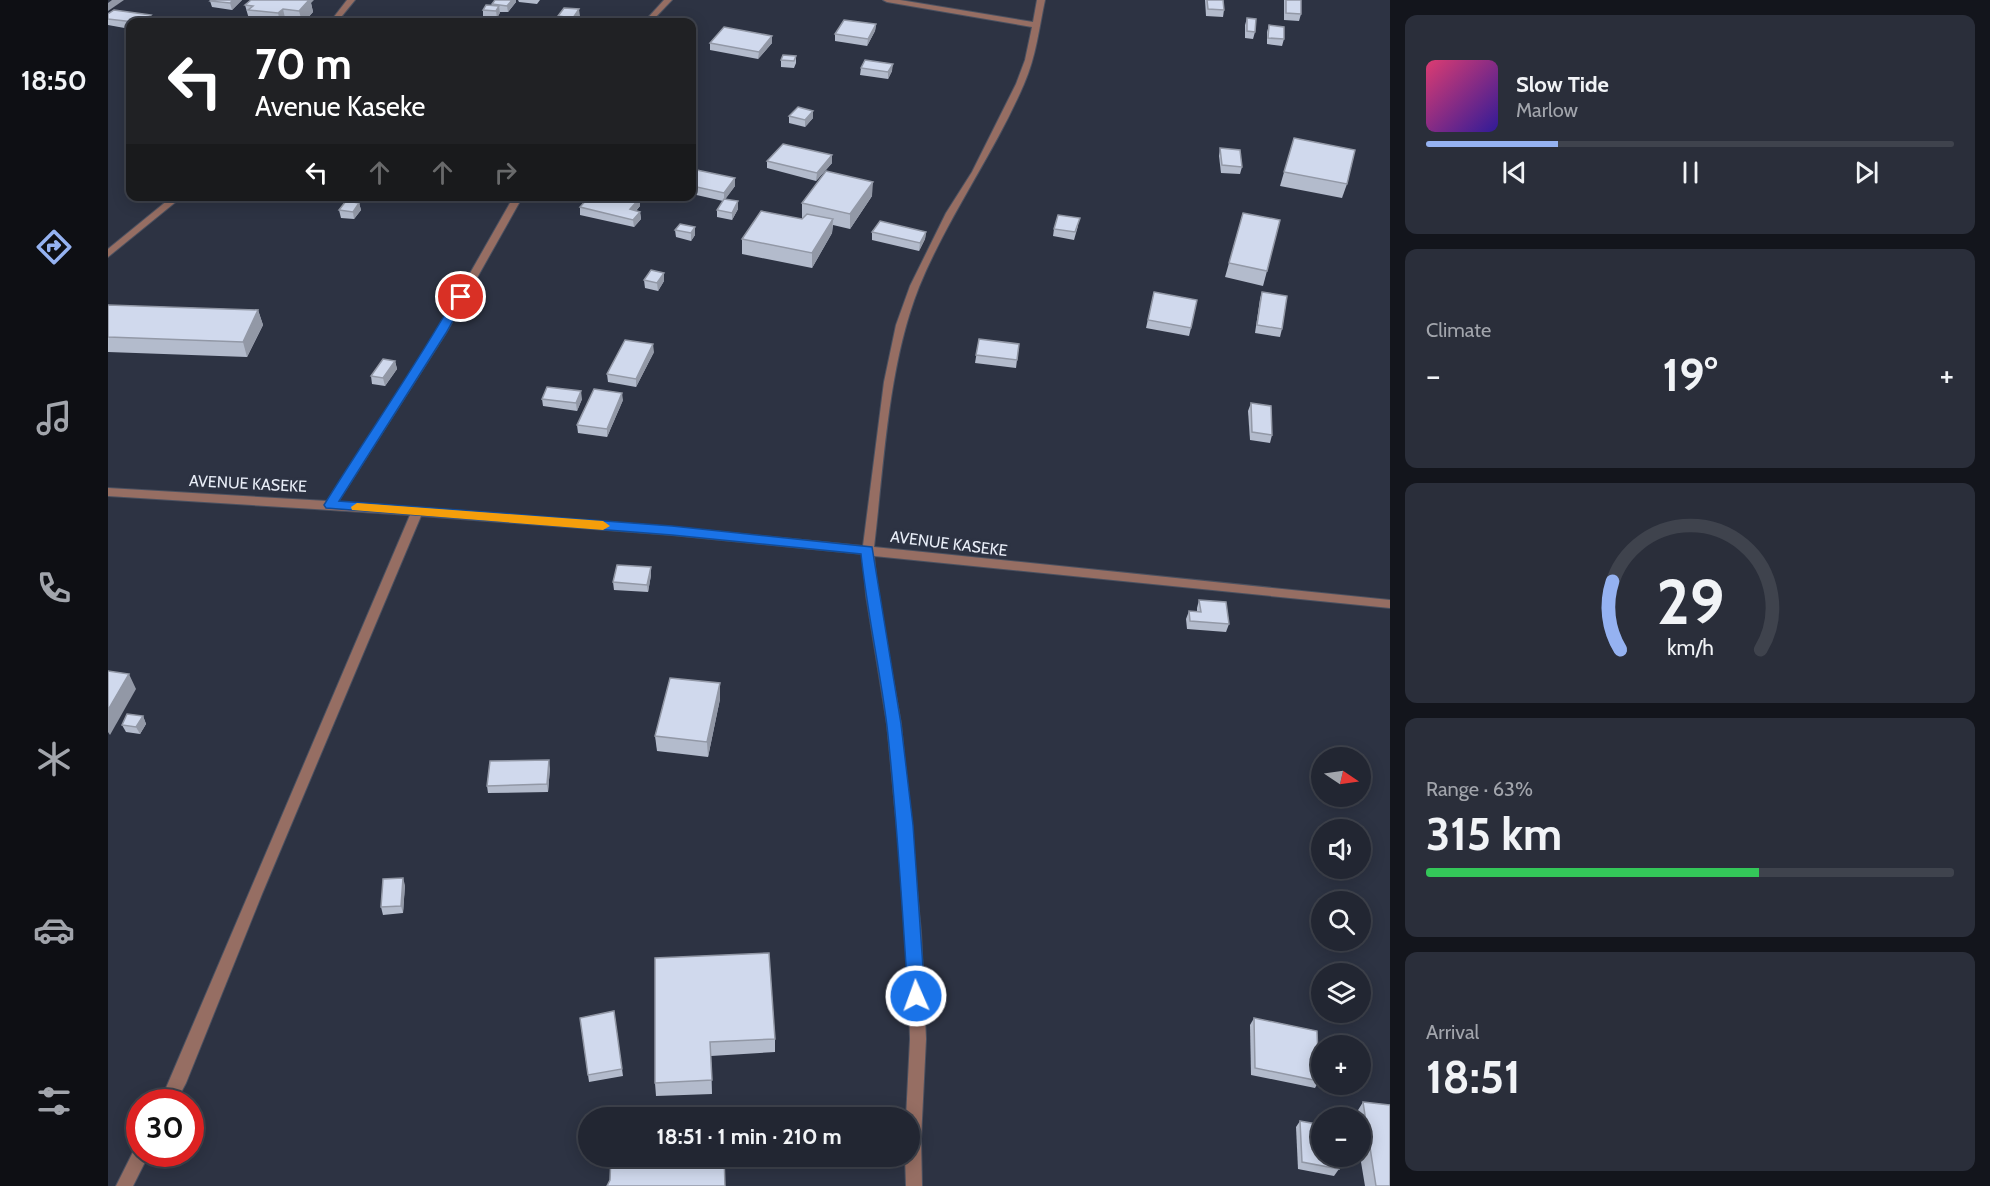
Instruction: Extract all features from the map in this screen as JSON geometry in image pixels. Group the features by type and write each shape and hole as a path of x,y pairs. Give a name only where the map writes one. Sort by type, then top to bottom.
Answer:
{"street":[{"path":"336,18 351,0"},
{"path":"651,18 668,0"},
{"path":"887,0 1036,26"},
{"path":"914,1186 913,1139 918,1039 914,932 894,724 872,595 867,550 889,382 900,325 915,286 951,213 976,172 1020,84 1029,60 1041,0"},
{"path":"108,254 173,201"},
{"path":"330,505 441,333 516,201"},
{"name":"AVENUE KASEKE","path":"108,492 330,505 672,531 1390,604"},
{"path":"174,1089 417,513"},
{"path":"124,1186 134,1167"}],"building":[{"path":"211,0 233,0 230,3"},
{"path":"251,0 309,0 299,11 283,9 278,13 248,10 253,6 245,5"},
{"path":"495,0 512,0 507,6 492,4"},
{"path":"1207,0 1223,0 1224,10 1208,9"},
{"path":"1286,0 1301,0 1301,14 1286,13"},
{"path":"486,5 499,6 496,11 483,10"},
{"path":"564,8 579,9 573,18 558,16"},
{"path":"114,10 151,15 147,18 126,18 126,21 108,19 108,14"},
{"path":"1247,18 1256,19 1255,32 1247,31"},
{"path":"844,20 876,24 868,39 835,34"},
{"path":"1269,25 1284,27 1284,39 1268,38"},
{"path":"724,27 772,36 759,52 710,43"},
{"path":"783,55 796,56 794,61 781,60"},
{"path":"865,60 893,64 888,72 861,68"},
{"path":"798,107 813,111 805,120 789,116"},
{"path":"1294,138 1355,150 1347,184 1284,172"},
{"path":"783,144 832,155 817,173 767,161"},
{"path":"1220,148 1240,150 1242,167 1222,165"},
{"path":"696,170 735,178 724,193 696,187"},
{"path":"826,171 873,182 850,214 802,203"},
{"path":"724,199 738,201 732,213 717,210"},
{"path":"346,201 359,203 353,212 339,210"},
{"path":"585,201 637,201 630,209 640,212 633,220 580,207"},
{"path":"761,211 802,219 807,214 833,219 812,253 742,239"},
{"path":"1243,213 1280,220 1267,271 1229,263"},
{"path":"1058,215 1080,218 1075,232 1054,229"},
{"path":"880,221 926,232 920,243 872,232"},
{"path":"680,224 695,227 691,233 675,230"},
{"path":"651,270 664,273 657,283 644,280"},
{"path":"1154,292 1197,300 1191,328 1148,320"},
{"path":"1262,292 1287,296 1282,329 1257,325"},
{"path":"108,305 258,310 243,342 108,337"},
{"path":"979,339 1019,344 1017,360 976,355"},
{"path":"625,340 653,344 636,379 607,374"},
{"path":"383,359 395,361 383,378 371,376"},
{"path":"547,387 581,391 576,403 542,399"},
{"path":"594,389 622,393 607,429 577,425"},
{"path":"1251,403 1271,406 1272,435 1252,432"},
{"path":"617,565 651,567 647,585 613,582"},
{"path":"1199,600 1226,602 1229,624 1190,621 1189,611 1201,612"},
{"path":"108,671 129,674 108,710"},
{"path":"670,678 720,683 707,742 655,736"},
{"path":"127,714 143,716 136,727 122,725"},
{"path":"549,760 547,784 487,786 490,761"},
{"path":"403,878 401,906 381,907 383,879"},
{"path":"769,953 775,1039 710,1042 712,1080 655,1083 655,958"},
{"path":"614,1011 622,1069 588,1075 580,1018"},
{"path":"1254,1018 1317,1031 1317,1035 1311,1035 1311,1079 1255,1068"},
{"path":"1363,1102 1390,1105 1390,1186 1376,1186 1371,1154 1371,1107 1364,1107"},
{"path":"1300,1121 1311,1123 1311,1164 1302,1162"},
{"path":"611,1167 724,1167 725,1186 607,1186 610,1180"}],"slow traffic":[{"path":"357,507 603,526"}],"route":[{"path":"461,297 441,333 330,505 672,531 867,550 872,595 894,724 914,932 916,996"}]}
